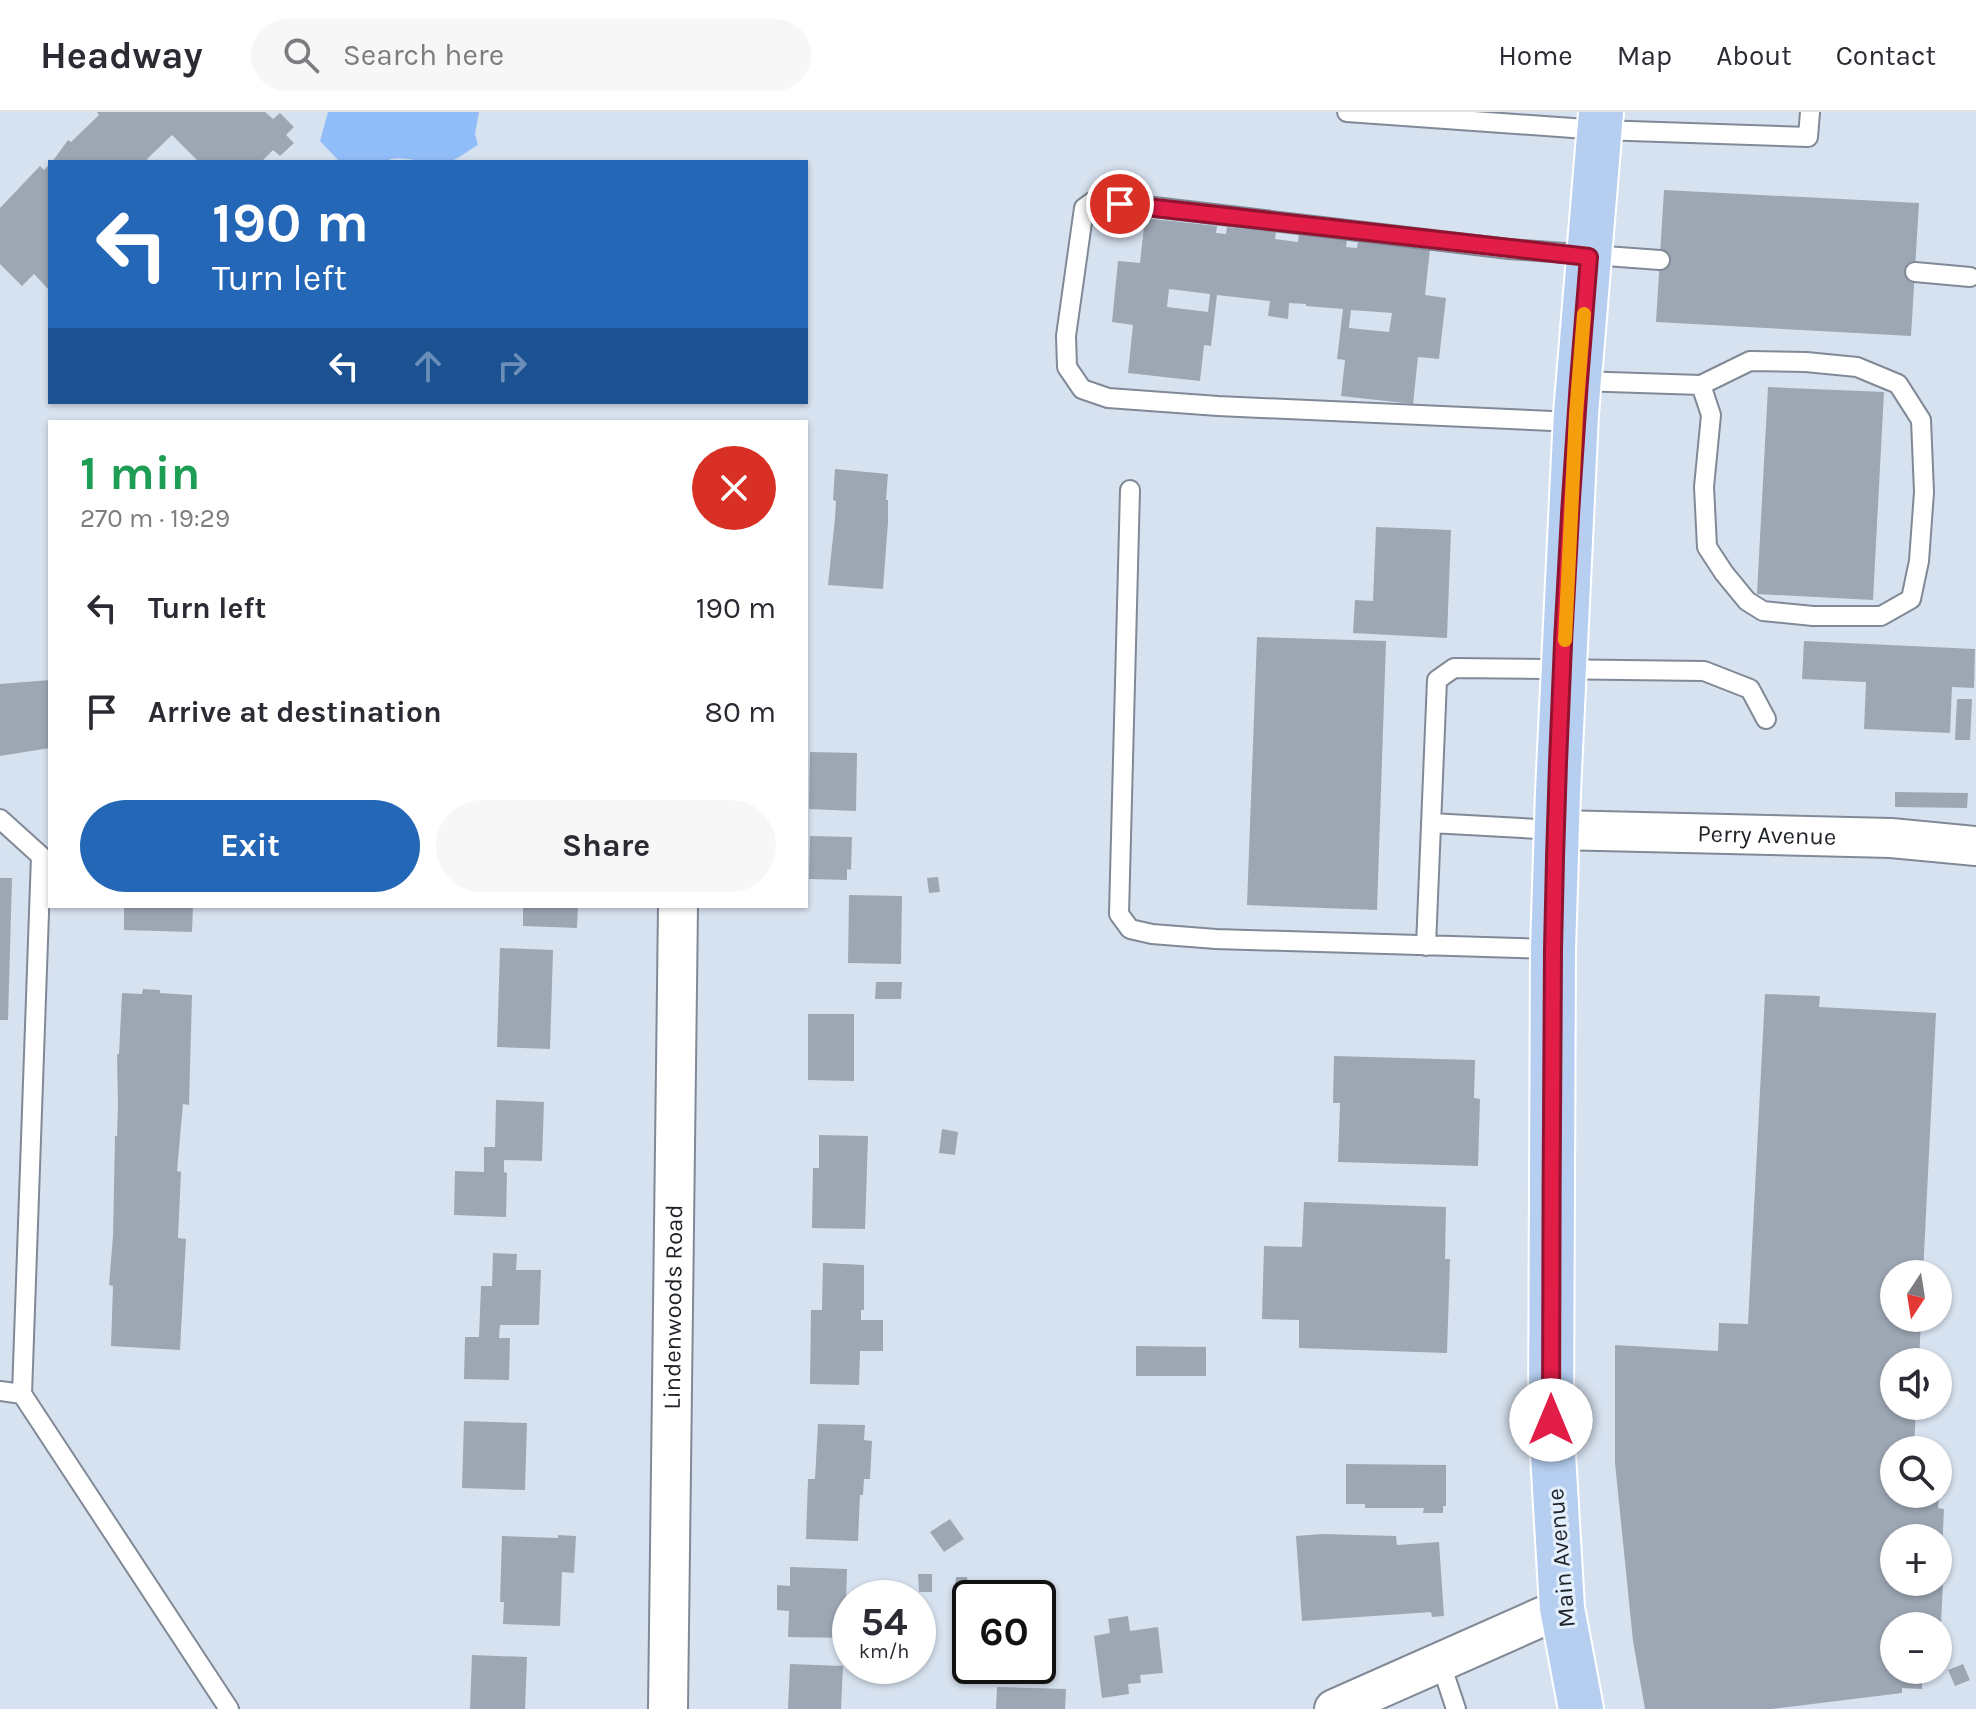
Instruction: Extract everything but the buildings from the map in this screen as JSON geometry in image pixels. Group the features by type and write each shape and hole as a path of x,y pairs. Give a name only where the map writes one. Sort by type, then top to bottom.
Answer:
{"main road":[{"name":"Main Avenue","path":"1581,1709 1562,1608 1551,1420 1553,949 1577,402 1601,121"}],"street":[{"name":"Perry Avenue","path":"1557,830 1891,838 1976,846"},
{"name":"Lindenwoods Road","path":"668,1709 678,908"},
{"path":"1334,1709 1562,1608"}],"lane":[{"path":"1347,112 1441,118 1601,121 1808,137 1810,112"},
{"path":"1660,260 1589,257 1095,200 1084,208 1066,336 1067,367 1082,389 1108,398 1263,409 1577,402 1701,385 1750,361 1857,367 1898,384 1921,420 1924,492 1919,561 1911,599 1881,616 1813,616 1763,611 1747,601 1707,547 1704,487 1711,415 1701,385"},
{"path":"1915,272 1970,277"},
{"path":"1130,490 1119,914 1130,929 1152,934 1216,939 1553,949"},
{"path":"1426,946 1437,680 1454,668 1704,671 1750,689 1766,719"},
{"path":"0,819 41,856 22,1394 229,1709"},
{"path":"1431,823 1557,830"},
{"path":"0,1391 22,1394"},
{"path":"1440,1661 1456,1709"}],"water":[{"path":"328,112 479,112 475,134 478,145 454,160 338,160 320,141"}],"slow traffic":[{"path":"1565,640 1584,314"}],"route":[{"path":"1120,204 1589,257 1576,414 1558,792 1553,949 1551,1420"}]}
